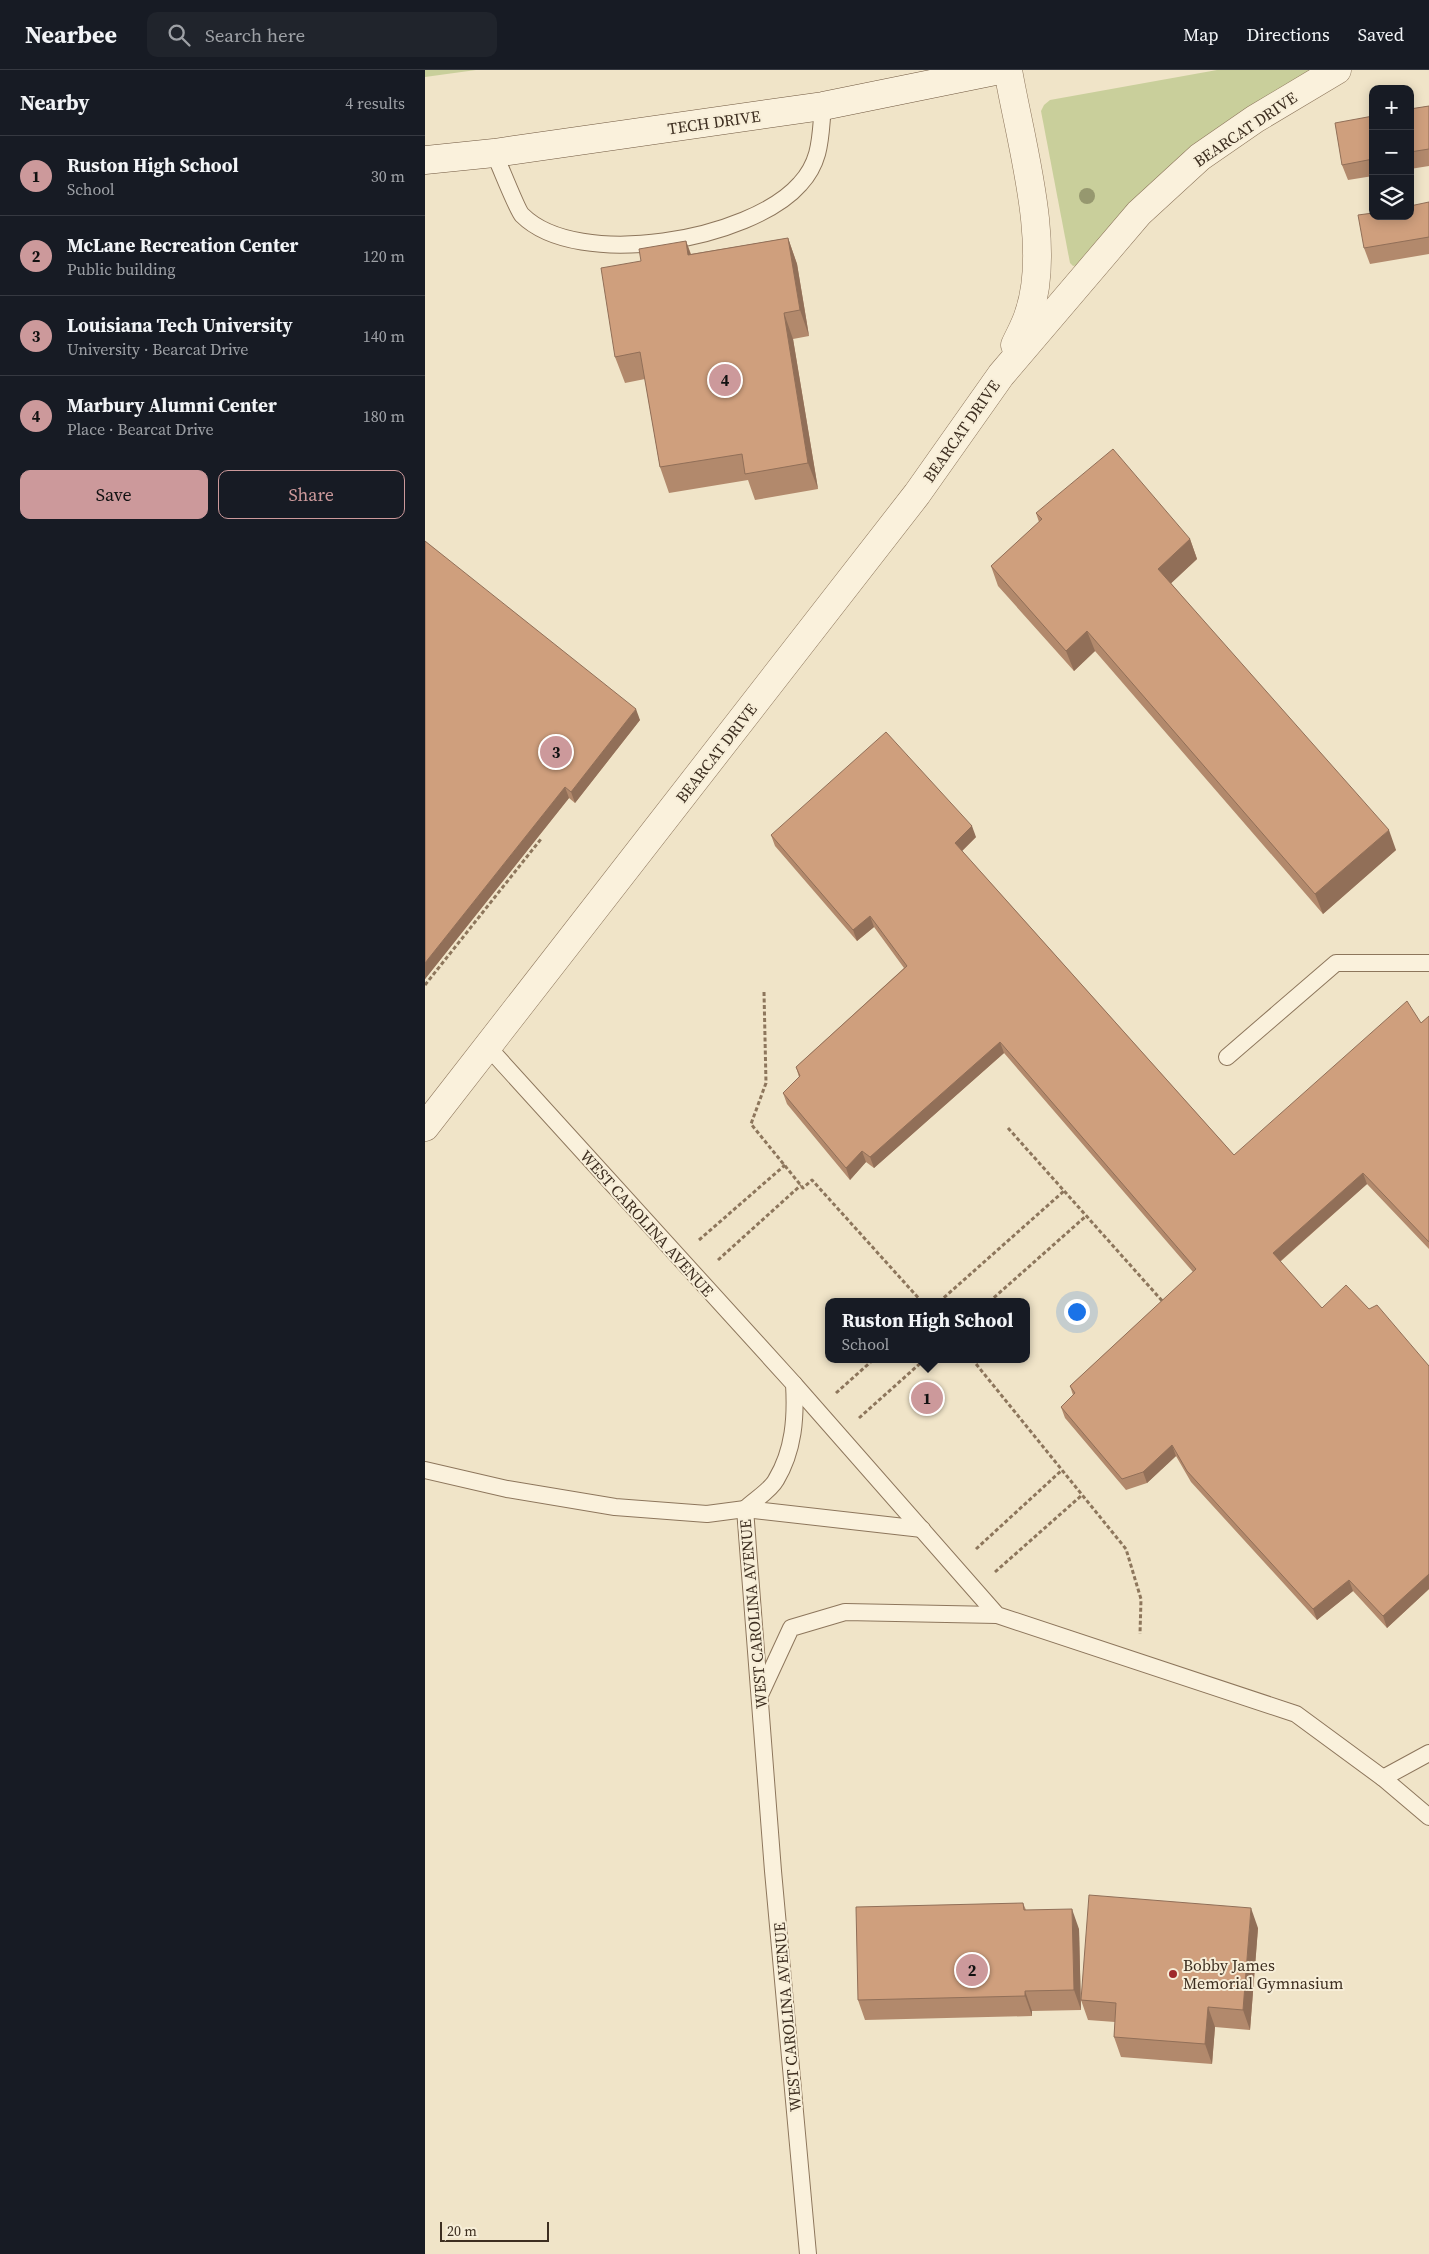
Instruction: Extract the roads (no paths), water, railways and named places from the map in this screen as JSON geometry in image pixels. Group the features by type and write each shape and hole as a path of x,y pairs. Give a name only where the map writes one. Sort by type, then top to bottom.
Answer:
{"street":[{"name":"BEARCAT DRIVE","path":"1001,375 1030,312 1038,261 1034,211 1008,70"},
{"name":"BEARCAT DRIVE","path":"425,1127 911,501 1001,375 1139,213 1193,164 1255,119 1337,70"},
{"name":"TECH DRIVE","path":"425,160 494,153 823,106 983,72"}],"lane":[{"path":"494,153 521,214 553,236 588,243 621,245 670,240 725,229 771,207 800,185 817,160 823,106"},
{"path":"1227,1058 1337,963 1429,963"},
{"name":"WEST CAROLINA AVENUE","path":"488,1047 794,1384 796,1416 790,1448 776,1481 745,1509 808,2254"},
{"path":"794,1384 997,1615"},
{"path":"425,1470 507,1489 615,1507 707,1514 745,1509 922,1529"},
{"path":"760,1696 791,1628 845,1612 997,1615 1296,1714 1383,1778 1429,1817"},
{"path":"1383,1778 1429,1754"}],"place":[{"name":"Marbury Alumni Center","path":"725,380"},
{"name":"Louisiana Tech University","path":"556,752"},
{"name":"Ruston High School","path":"927,1398"},
{"name":"McLane Recreation Center","path":"972,1970"},
{"name":"Bobby James Memorial Gymnasium","path":"1173,1974"}]}
